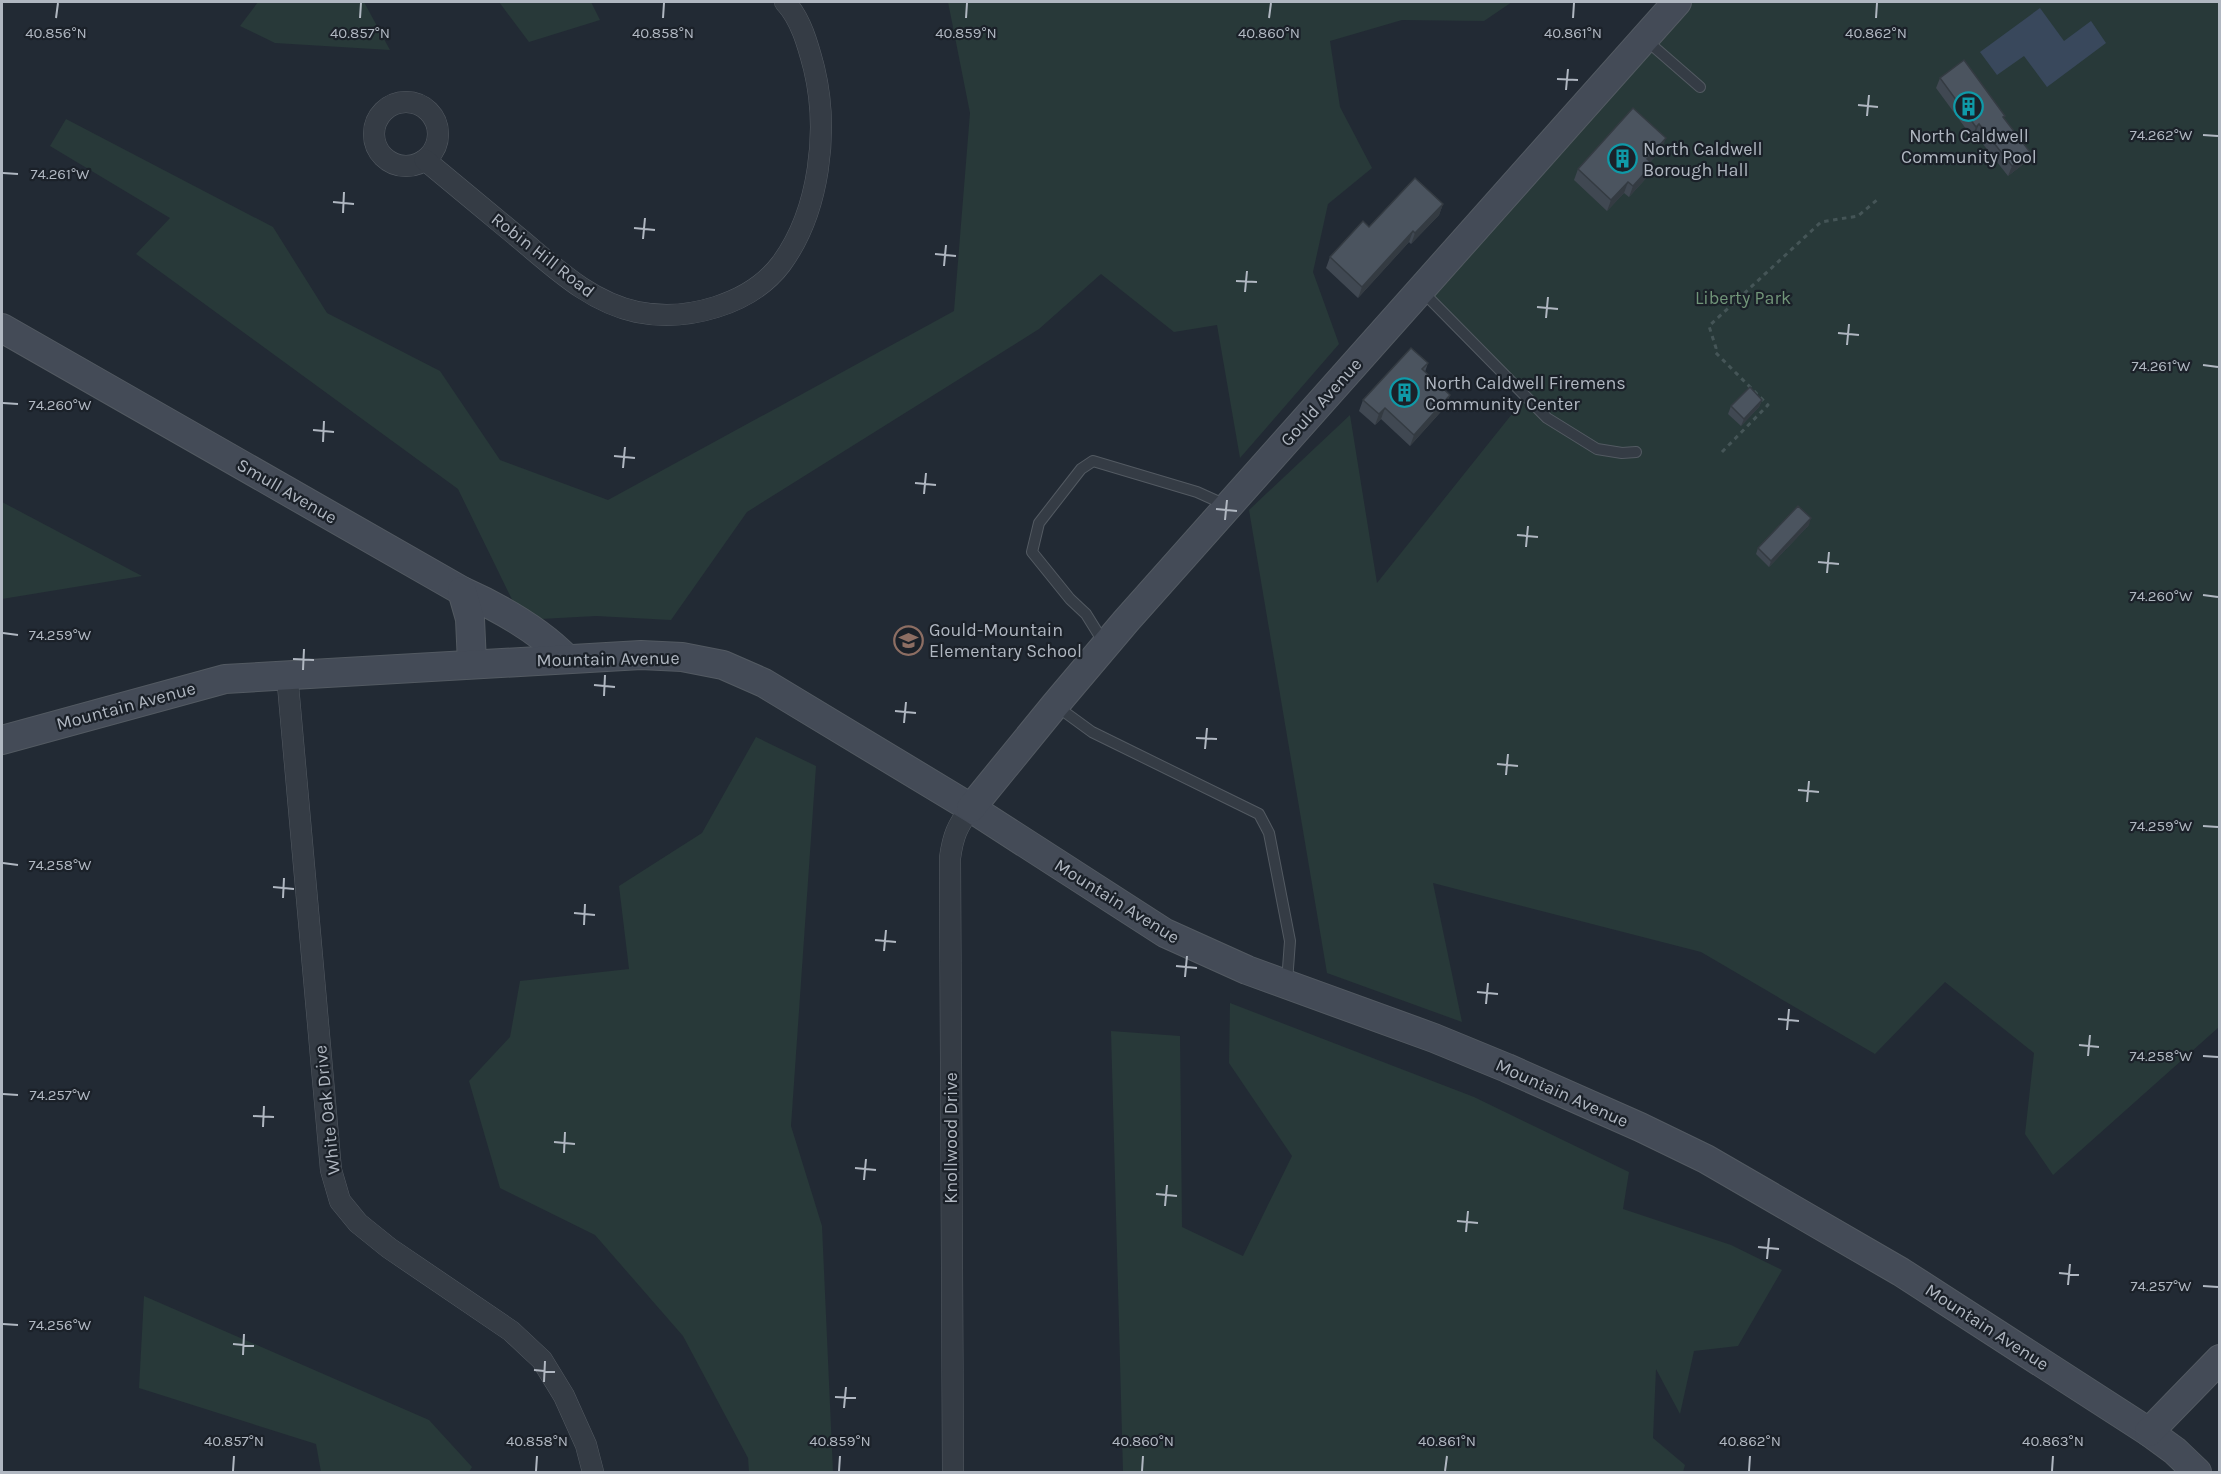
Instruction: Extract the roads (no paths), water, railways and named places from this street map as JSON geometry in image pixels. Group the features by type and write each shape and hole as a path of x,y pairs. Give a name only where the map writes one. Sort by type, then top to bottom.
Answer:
{"street":[{"name":"Robin Hill Road","path":"424,160 574,283 607,303 638,312 669,315 700,311 730,301 758,285 781,264 808,209 818,167 822,133 817,81 802,31 791,8 785,2"},
{"name":"Gould Avenue","path":"971,808 1106,646 1677,2"},
{"name":"Smull Avenue","path":"2,327 462,591 488,602 549,640 567,659"},
{"path":"462,591 470,619 472,663"},
{"name":"Mountain Avenue","path":"2,740 225,679 641,655 682,657 723,665 764,682 971,808 1165,933 1203,952 1434,1038 1507,1068 1631,1122 1707,1159 1901,1272 2149,1432 2175,1451 2196,1473"},
{"name":"White Oak Drive","path":"287,674 331,1170 340,1201 358,1223 389,1248 511,1331 542,1360 564,1396 586,1445 593,1473"},
{"name":"Knollwood Drive","path":"953,1473 950,858 959,824 971,808"},
{"path":"2149,1432 2220,1359"}],"lane":[{"path":"1644,39 1700,87"},
{"path":"1421,290 1547,418 1597,449 1622,453 1636,452"},
{"path":"1106,646 1086,614 1070,599 1032,552 1039,523 1081,469 1094,461 1197,492 1228,507"},
{"path":"1055,705 1092,732 1259,814 1269,833 1290,941 1286,984"}],"water":[{"path":"2040,8 2064,41 2091,21 2106,43 2047,87 2024,56 1997,75 1980,52"}],"place":[{"name":"North Caldwell Community Pool","path":"1969,107"},
{"name":"North Caldwell Borough Hall","path":"1622,159"},
{"name":"North Caldwell Firemens Community Center","path":"1404,393"},
{"name":"Gould-Mountain Elementary School","path":"908,640"}],"park label":[{"name":"Liberty Park","path":"1743,298"}]}
